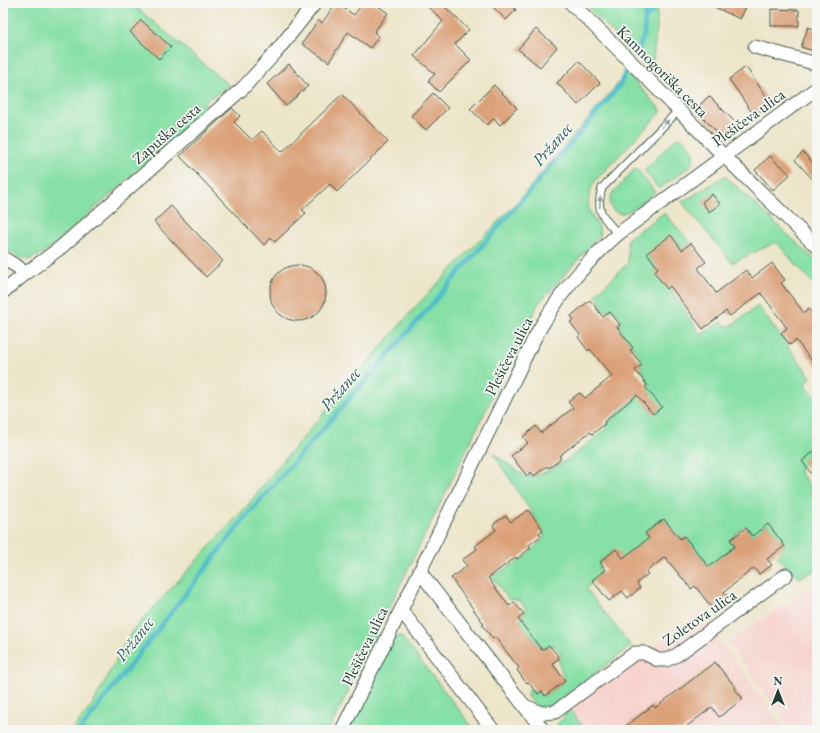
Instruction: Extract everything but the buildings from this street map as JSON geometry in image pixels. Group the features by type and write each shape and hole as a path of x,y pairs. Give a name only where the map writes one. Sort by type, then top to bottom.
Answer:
{"street":[{"name":"Zapuška cesta","path":"3,292 60,248 243,88 276,52 315,3"},
{"name":"Kamnogoriška cesta","path":"571,3 678,111 817,247"},
{"path":"755,47 817,64"},
{"name":"Plešičeva ulica","path":"342,730 549,312 575,276 618,234 817,88"},
{"path":"3,258 18,267 25,274"},
{"path":"420,572 543,730"},
{"name":"Zoletova ulica","path":"525,706 541,713 555,712 635,653 644,653 658,660 666,660 677,655 786,576"},
{"path":"401,610 493,730"}],"lane":[{"path":"618,234 606,221 599,209 598,203 602,188 678,111"}],"shaded area":[{"path":"817,583 817,730 792,730 728,642"},
{"path":"699,613 785,730 585,730 569,708"}],"green space":[{"path":"3,3 131,3 230,86 205,101 204,113 44,253 28,260 3,249"},
{"path":"583,3 657,3 657,27 653,59 651,63 645,65"},
{"path":"627,73 662,111 595,181 589,195 588,205 590,213 598,226 600,232 599,236 538,304 329,730 72,730 92,705 132,631 247,506 282,462 417,305 518,201"},
{"path":"681,137 693,150 693,160 690,166 660,188 657,187 645,171 674,140"},
{"path":"635,169 638,170 655,192 628,212 617,213 610,205 612,194"},
{"path":"725,176 817,262 817,288 776,242 732,263 682,202"},
{"path":"664,213 691,243 682,250 670,236 647,254 701,335 721,322 729,327 758,306 811,377 805,384 817,400 817,449 799,471 817,495 817,570 798,578 777,557 785,545 768,524 752,536 745,525 730,540 735,547 709,567 684,536 680,539 663,519 645,533 649,538 623,558 616,549 600,561 599,575 586,589 631,646 552,706 538,707 527,697 529,689 545,696 565,681 559,664 561,654 555,646 541,648 520,622 526,609 520,601 508,599 492,576 522,560 544,538 543,530 493,453 526,477 548,471 568,459 605,430 608,422 650,385 641,368 640,357 620,329 621,319 613,309 604,311 596,294 628,263 627,239"},
{"path":"401,636 475,730 348,730 393,638"},
{"path":"569,708 585,730 561,730 557,724 563,719"}],"waterway":[{"name":"Pržanec","path":"638,52 644,34 646,3"},
{"path":"646,18 660,3"},
{"name":"Pržanec","path":"80,730 244,519 388,355 619,87 626,70"}]}
